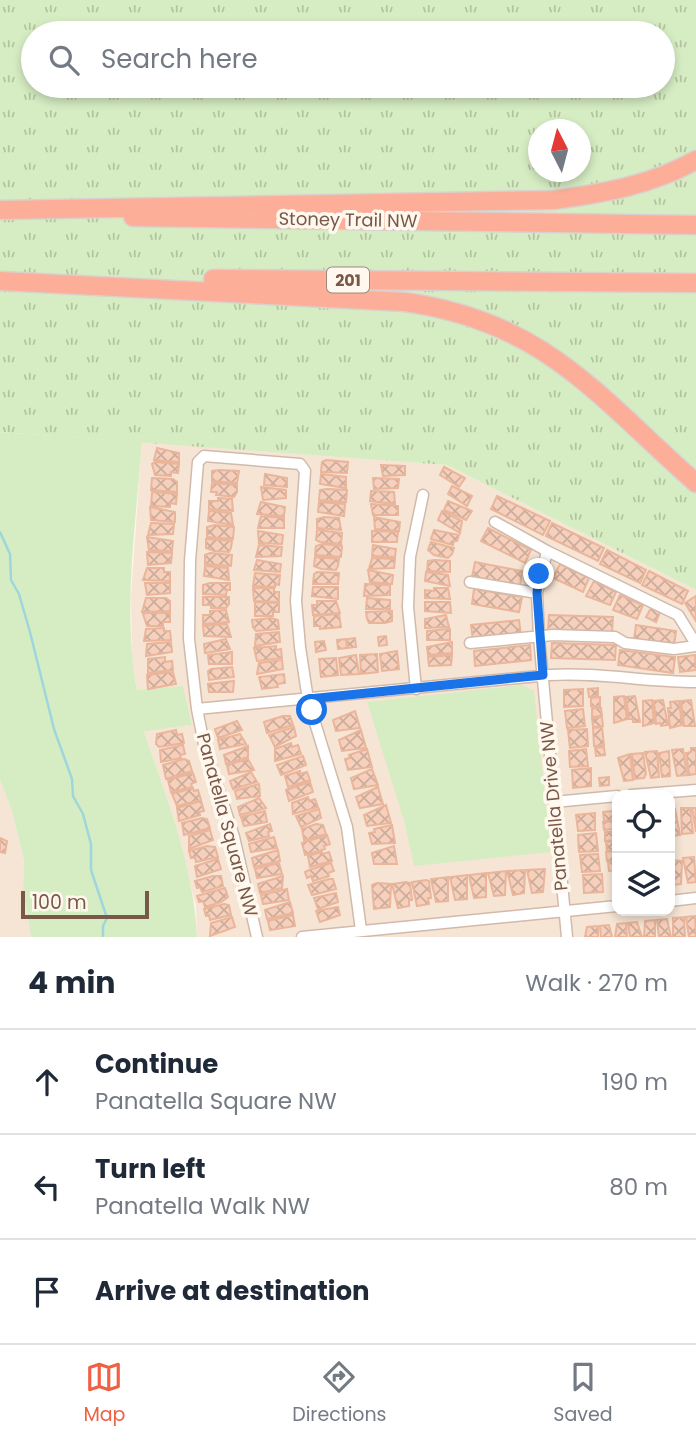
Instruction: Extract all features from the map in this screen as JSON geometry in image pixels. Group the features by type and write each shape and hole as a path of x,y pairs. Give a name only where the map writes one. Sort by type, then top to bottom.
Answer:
{"highway":[{"path":"0,212 554,200 626,188 671,173 696,160"},
{"name":"Stoney Trail NW","path":"0,212 696,225"},
{"path":"509,223 593,216 696,215"},
{"path":"0,279 302,295 436,307 482,320 544,350 604,396 661,453 696,483"},
{"name":"201","path":"0,279 696,283"},
{"path":"661,453 663,461 696,498"}],"street":[{"path":"197,709 189,639 190,561 198,462 204,456 300,464 306,471 296,601 309,699 347,827 361,930"},
{"path":"416,689 408,607 410,557 423,495"},
{"path":"470,643 539,637 615,637 625,643 674,649 696,645 678,615 547,551 495,522"},
{"name":"Panatella Drive NW","path":"547,551 537,593 539,637 567,937"},
{"path":"470,582 537,593"},
{"name":"Panatella Square NW","path":"257,937 234,837 204,744 197,709 543,675 591,673 647,682 696,682"},
{"path":"675,792 696,790"},
{"path":"554,802 612,796"},
{"path":"675,900 696,898"},
{"path":"302,937 612,907"}],"shaded area":[{"path":"142,442 447,465 696,590 696,937 197,937 196,907 182,849 144,730 192,725 183,687 137,690 132,658 131,596"},
{"path":"0,780 12,811 24,861 23,890 31,937 0,937"}],"green space":[{"path":"0,0 696,0 696,590 447,465 0,432"},
{"path":"0,432 142,442 130,598 133,659 137,690 183,686 192,725 144,731 185,858 197,937 31,937 23,890 24,861 12,811 0,780"},
{"path":"522,685 534,691 551,852 414,866 405,824 367,702"}],"building":[{"path":"157,448 179,453 179,462 154,460"},
{"path":"322,462 348,462 347,473 321,472"},
{"path":"152,464 179,464 178,473 171,472 171,476 155,475"},
{"path":"381,465 405,466 405,475 383,476"},
{"path":"444,467 465,478 459,487 440,475"},
{"path":"212,471 239,471 237,483 212,481"},
{"path":"265,474 287,478 287,487 264,485"},
{"path":"321,474 346,477 346,488 320,484"},
{"path":"152,478 173,479 177,482 177,492 151,490"},
{"path":"373,478 399,479 398,488 374,489"},
{"path":"212,483 237,485 237,492 234,497 216,495 217,492 211,492"},
{"path":"452,486 472,496 467,506 448,494"},
{"path":"261,487 286,490 286,498 263,500"},
{"path":"320,490 347,490 346,502 319,500"},
{"path":"371,491 394,492 395,504 370,501"},
{"path":"152,492 177,494 176,504 170,503 170,507 151,506"},
{"path":"497,496 550,521 543,535 491,509"},
{"path":"218,498 232,499 233,511 209,509 209,501 218,501"},
{"path":"448,501 472,511 466,520 444,510"},
{"path":"261,502 285,507 284,516 257,514"},
{"path":"319,502 345,504 344,516 318,512"},
{"path":"371,504 398,506 398,515 373,515"},
{"path":"150,507 175,512 175,522 151,520"},
{"path":"209,511 231,513 233,525 208,521"},
{"path":"442,511 462,521 460,533 438,520"},
{"path":"261,516 284,518 284,528 258,528"},
{"path":"374,517 400,522 399,531 375,529"},
{"path":"339,518 341,530 317,528 317,519"},
{"path":"151,523 174,524 173,534 148,535"},
{"path":"552,523 604,548 598,561 546,536"},
{"path":"207,527 234,527 233,539 207,537"},
{"path":"488,528 531,550 525,563 481,541"},
{"path":"317,530 342,533 341,544 316,540"},
{"path":"434,530 459,535 457,541 454,541 453,545 431,539"},
{"path":"258,531 283,535 282,544 259,543"},
{"path":"372,531 398,532 397,542 372,542"},
{"path":"147,537 173,541 172,551 149,550"},
{"path":"206,539 232,541 231,548 229,552 214,551 206,548"},
{"path":"431,542 454,548 452,554 448,558 434,555 428,550"},
{"path":"259,545 282,547 281,556 256,557"},
{"path":"373,545 396,549 395,557 372,556"},
{"path":"316,546 342,546 341,557 315,555"},
{"path":"607,550 646,570 640,583 600,564"},
{"path":"147,552 172,553 171,563 148,565"},
{"path":"205,555 232,555 231,566 205,564"},
{"path":"315,557 339,559 336,570 314,566"},
{"path":"372,558 395,559 394,568 369,569"},
{"path":"257,560 281,564 280,572 254,570"},
{"path":"428,561 450,561 450,572 427,571"},
{"path":"475,562 522,571 520,586 472,577"},
{"path":"560,564 589,578 583,592 553,578"},
{"path":"205,566 228,568 229,580 204,576"},
{"path":"147,568 164,568 164,572 170,572 170,581 143,580"},
{"path":"525,568 535,569 533,579 524,578"},
{"path":"368,570 393,575 392,584 370,582"},
{"path":"649,571 688,591 682,604 642,585"},
{"path":"426,572 448,575 450,586 425,581"},
{"path":"255,573 280,575 279,585 253,586"},
{"path":"339,573 338,584 313,584 314,574"},
{"path":"594,581 616,592 610,605 586,596"},
{"path":"145,583 170,583 170,593 147,595"},
{"path":"230,583 230,590 227,590 226,595 203,594 203,585"},
{"path":"365,584 390,585 390,595 364,596"},
{"path":"313,587 338,587 338,599 312,596"},
{"path":"253,588 274,588 274,592 279,592 279,602 254,601"},
{"path":"434,588 448,588 450,599 425,598 425,590 434,591"},
{"path":"474,589 522,597 519,612 472,604"},
{"path":"620,595 643,605 637,619 613,610"},
{"path":"696,596 696,621 685,603"},
{"path":"203,597 229,597 229,604 226,608 211,608 211,605 203,605"},
{"path":"146,598 166,598 170,601 170,611 142,612"},
{"path":"367,598 390,600 390,609 366,609"},
{"path":"317,601 336,601 340,613 313,615 312,605 317,605"},
{"path":"255,602 279,603 279,612 273,612 273,616 255,616"},
{"path":"425,602 450,602 451,613 425,611"},
{"path":"651,608 660,612 656,622 646,617"},
{"path":"226,610 229,622 203,624 203,615 210,615 210,611"},
{"path":"392,611 392,621 369,623 367,619 366,612"},
{"path":"170,613 170,622 163,622 163,626 147,626 143,614"},
{"path":"339,614 341,627 320,629 320,626 314,626 314,616"},
{"path":"446,615 449,627 425,628 425,619"},
{"path":"549,615 613,617 612,632 548,630"},
{"path":"252,620 278,620 279,629 256,631 253,627"},
{"path":"519,620 521,635 473,640 471,625"},
{"path":"227,624 231,637 204,636 203,626"},
{"path":"636,625 676,631 674,646 634,640"},
{"path":"164,628 164,631 170,631 171,640 144,641 146,629"},
{"path":"450,629 450,640 427,640 427,631"},
{"path":"279,632 280,642 255,646 256,634"},
{"path":"386,636 387,645 379,646 378,637"},
{"path":"355,638 356,647 348,648 347,639"},
{"path":"226,639 230,649 205,653 204,644"},
{"path":"346,639 347,648 338,649 337,640"},
{"path":"324,641 326,650 316,652 315,642"},
{"path":"171,642 172,652 146,656 147,644"},
{"path":"452,642 452,653 428,655 427,647"},
{"path":"552,643 616,645 615,660 551,658"},
{"path":"530,645 531,660 475,666 474,651"},
{"path":"276,646 276,650 281,649 282,658 257,661 254,648"},
{"path":"620,650 675,657 673,673 618,665"},
{"path":"397,651 399,669 382,671 380,654"},
{"path":"232,652 232,664 209,664 208,655"},
{"path":"377,654 378,672 361,674 360,655"},
{"path":"356,655 359,674 341,675 339,658"},
{"path":"452,655 451,665 429,666 428,657"},
{"path":"695,655 696,670 680,672 678,657"},
{"path":"165,657 165,662 172,661 173,670 148,673 148,659"},
{"path":"336,658 338,675 321,677 319,659"},
{"path":"282,660 283,669 257,674 259,663"},
{"path":"232,667 234,677 209,680 208,671 211,669"},
{"path":"173,672 176,684 148,689 147,675"},
{"path":"284,674 285,683 277,684 278,687 262,689 259,677"},
{"path":"234,681 233,692 209,692 208,684"},
{"path":"598,688 598,696 589,697 588,689"},
{"path":"583,689 583,706 564,707 564,690"},
{"path":"624,696 627,719 614,723 614,697"},
{"path":"635,696 640,722 629,719 626,697"},
{"path":"600,697 600,706 591,706 591,698"},
{"path":"652,700 654,723 643,726 643,701"},
{"path":"663,700 668,725 661,726 660,723 656,724 654,701"},
{"path":"691,700 695,726 684,726 681,701"},
{"path":"679,701 682,725 670,728 670,702"},
{"path":"592,708 601,708 602,716 592,717"},
{"path":"583,709 585,726 567,728 565,711"},
{"path":"355,711 360,728 336,731 333,720"},
{"path":"290,716 293,725 267,733 264,722"},
{"path":"602,717 603,726 593,727 592,718"},
{"path":"237,721 242,730 218,738 215,729"},
{"path":"294,727 296,736 275,747 269,735"},
{"path":"602,727 604,745 594,746 593,728"},
{"path":"587,729 588,746 570,748 568,730"},
{"path":"176,730 177,735 182,734 184,743 159,747 156,744 157,734"},
{"path":"361,730 366,748 342,751 339,740"},
{"path":"240,734 246,744 220,749 218,740"},
{"path":"291,743 292,747 298,745 301,754 275,761 275,749"},
{"path":"183,745 185,754 180,755 181,758 161,762 160,750"},
{"path":"248,746 248,757 226,764 224,755"},
{"path":"604,747 605,755 596,756 595,748"},
{"path":"691,748 696,748 696,774 689,775 686,753 691,752"},
{"path":"367,749 372,767 348,770 345,759"},
{"path":"586,749 588,766 570,767 569,751"},
{"path":"683,749 687,775 677,776 672,750"},
{"path":"657,751 659,777 651,778 645,752"},
{"path":"669,751 670,776 662,777 659,753"},
{"path":"643,753 646,774 644,778 635,779 632,754"},
{"path":"630,754 633,780 624,781 618,758"},
{"path":"303,756 306,765 281,775 277,765"},
{"path":"184,759 189,761 192,771 166,779 163,765"},
{"path":"248,759 254,770 229,774 227,765"},
{"path":"591,768 591,786 573,788 572,770"},
{"path":"372,769 378,785 354,789 351,778"},
{"path":"300,771 300,774 307,772 310,780 288,787 285,776"},
{"path":"251,772 257,782 233,789 230,781"},
{"path":"193,773 196,782 191,784 192,787 171,792 168,780"},
{"path":"609,777 609,785 600,786 599,778"},
{"path":"310,782 313,792 289,801 286,790"},
{"path":"259,784 260,796 237,799 235,791"},
{"path":"378,787 383,804 360,808 356,797"},
{"path":"193,788 194,791 198,790 201,800 177,806 172,794"},
{"path":"308,797 309,801 315,799 318,807 293,814 292,803"},
{"path":"259,798 266,808 240,815 238,807"},
{"path":"201,801 204,811 199,812 200,815 179,821 177,808"},
{"path":"386,805 391,823 367,826 364,815"},
{"path":"681,808 690,808 693,833 682,834"},
{"path":"692,808 696,808 696,832"},
{"path":"319,809 321,818 301,827 296,816"},
{"path":"675,809 680,835 675,836"},
{"path":"265,811 267,822 244,826 241,817"},
{"path":"612,811 612,820 604,821 603,812"},
{"path":"595,813 595,830 578,831 576,815"},
{"path":"207,819 210,828 184,835 182,823"},
{"path":"612,821 612,829 604,830 603,822"},
{"path":"270,824 272,831 268,832 269,836 249,841 246,833"},
{"path":"316,824 323,825 326,834 304,840 302,829"},
{"path":"392,825 395,843 372,844 369,833 375,832 374,829"},
{"path":"210,830 213,840 189,849 189,836"},
{"path":"605,832 612,832 612,840 605,841"},
{"path":"596,833 598,851 579,852 578,835"},
{"path":"327,835 330,844 324,846 325,849 305,855 302,843"},
{"path":"274,837 277,848 251,852 249,844"},
{"path":"0,838 7,841 5,853 0,852"},
{"path":"612,841 612,850 607,851 606,842"},
{"path":"207,846 215,847 218,857 196,862 195,857 191,858 189,851"},
{"path":"394,846 397,864 374,864 372,853"},
{"path":"278,850 280,861 254,867 252,858"},
{"path":"612,851 612,860 607,861 606,852"},
{"path":"329,852 332,861 310,867 308,856"},
{"path":"598,854 600,871 582,872 580,855"},
{"path":"694,857 696,882 688,883 683,858"},
{"path":"218,859 221,869 197,877 195,866"},
{"path":"675,860 682,861 681,884 675,885"},
{"path":"608,862 612,862 612,871 609,871"},
{"path":"279,863 282,874 257,878 255,869"},
{"path":"331,863 334,871 328,873 329,876 313,881 311,876 307,878 305,872"},
{"path":"545,869 543,892 532,893 527,870"},
{"path":"525,870 524,893 513,895 507,871"},
{"path":"506,871 505,895 494,896 488,873"},
{"path":"486,873 486,897 474,898 469,875"},
{"path":"602,874 603,892 584,893 583,875"},
{"path":"467,875 467,899 455,900 450,877"},
{"path":"221,876 223,886 202,892 200,887 197,888 195,881"},
{"path":"283,876 282,888 260,893 258,884"},
{"path":"448,877 448,901 436,902 431,879"},
{"path":"333,879 336,889 312,895 308,885"},
{"path":"429,881 429,904 417,906 412,882"},
{"path":"410,883 412,900 409,900 409,906 398,908 392,884"},
{"path":"391,884 390,907 374,909 372,885"},
{"path":"225,888 228,897 221,902 205,907 203,901 199,902 197,896"},
{"path":"287,889 289,900 263,904 261,895"},
{"path":"336,893 338,902 318,909 314,898"},
{"path":"290,902 293,913 267,919 265,910"},
{"path":"229,905 231,915 210,920 209,915 206,916 204,909"},
{"path":"338,907 340,915 320,922 316,911"},
{"path":"293,915 295,926 270,930 268,921"},
{"path":"695,916 696,937 689,937 686,917"},
{"path":"232,917 235,927 210,936 211,923"},
{"path":"684,917 685,937 673,937 673,918"},
{"path":"667,919 671,937 659,937 657,920"},
{"path":"655,920 655,937 644,937 645,921"},
{"path":"637,922 642,937 630,937 628,923"},
{"path":"626,923 627,937 615,937 617,924"},
{"path":"609,925 612,937 601,937 600,926"},
{"path":"598,926 598,937 585,937 587,927"}],"waterway":[{"path":"0,532 10,554 11,580 19,594 30,632 54,729 72,779 73,796 83,814 91,844 91,870 107,918 103,926 103,937"}],"route":[{"path":"312,710 309,699 543,675 537,593 539,574"}]}
